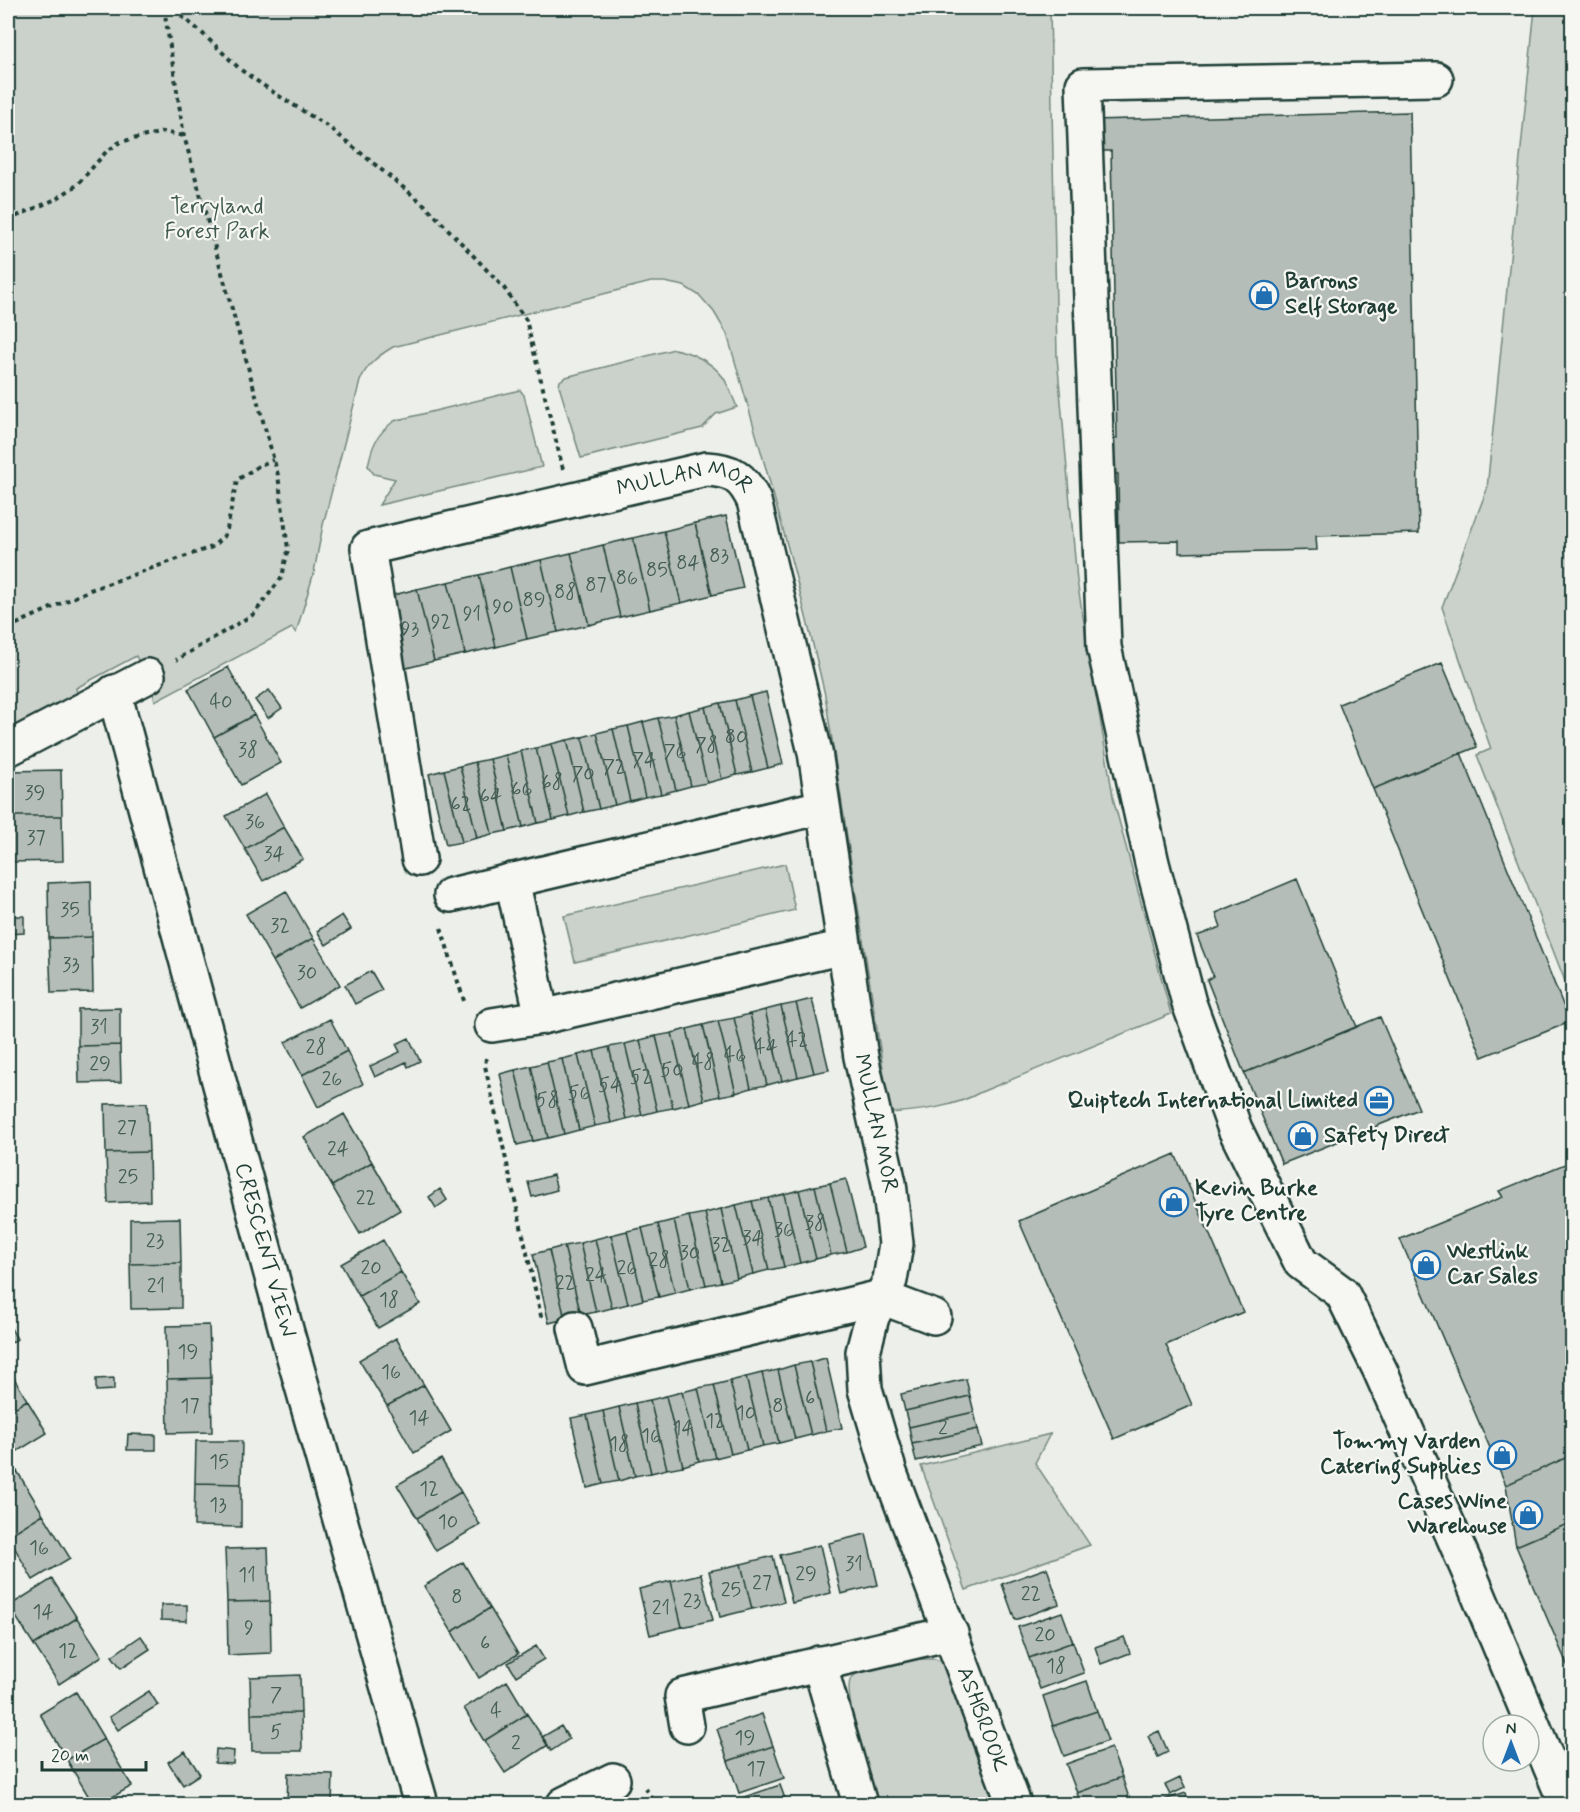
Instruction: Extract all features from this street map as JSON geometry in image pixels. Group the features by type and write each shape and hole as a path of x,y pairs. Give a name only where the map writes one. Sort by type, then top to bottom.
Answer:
{"street":[{"path":"1436,79 1083,85 1104,647 1152,863 1189,1003 1235,1129 1301,1263 1342,1293 1380,1370 1463,1559 1566,1804"},
{"name":"MULLAN MOR","path":"419,859 368,548 706,469 721,469 729,472 748,488 754,501 815,753 861,1057 888,1183 897,1244 890,1280 867,1331 862,1352 865,1389 890,1473"},
{"path":"8,749 148,676"},
{"name":"CRESCENT VIEW","path":"114,692 291,1344 421,1804"},
{"path":"445,908 512,880 822,807"},
{"path":"512,880 542,1017"},
{"path":"480,1018 542,1017 844,947"},
{"path":"575,1328 585,1368 881,1297 934,1317"},
{"name":"ASHBROOK","path":"890,1473 1014,1804"},
{"path":"684,1711 819,1663 951,1633"},
{"path":"819,1663 860,1804"},
{"path":"564,1804 613,1779"}],"path":[{"path":"148,676 254,614 282,577 288,549 278,475 184,136 164,8"},
{"path":"164,8 187,20 241,70 330,128 426,206 504,288 526,320 558,451"},
{"path":"8,220 56,199 77,185 106,152 120,142 163,132 184,136"},
{"path":"8,628 90,590 212,547 226,534 237,480 260,465 273,460"},
{"path":"445,908 480,1018 485,1066 541,1318 547,1326 575,1328"},
{"path":"481,1055 485,1066"}],"green space":[{"name":"Terryland Forest Park","path":"32,8 1050,8 1057,357 1077,581 1114,802 1171,1014 949,1105 890,1113 825,695 803,604 727,334 714,312 700,296 684,286 651,282 393,347 382,354 370,365 360,381 323,525 314,572 296,633 292,628 155,701 149,677 136,656 76,688 79,702 8,740 8,10"},
{"path":"1535,8 1572,8 1572,999 1477,755 1491,749 1442,607 1487,489"},
{"path":"674,349 701,358 713,367 723,377 737,407 716,414 702,428 581,458 559,386 560,381 566,377"},
{"path":"520,390 524,395 542,467 379,505 395,479 374,474 368,466 376,440 394,421"},
{"path":"785,864 795,910 575,962 564,916"},
{"path":"1050,1434 1035,1463 1090,1545 966,1590 921,1466"},
{"path":"902,1659 935,1659 943,1662 949,1671 998,1804 877,1804 854,1719 849,1687 855,1674 874,1665"}],"building":[{"name":"Barrons Self Storage","path":"1410,112 1419,533 1316,536 1317,550 1179,553 1179,541 1119,542 1118,474 1109,474 1109,438 1117,438 1111,151 1092,151 1092,120"},
{"path":"726,516 743,588 712,595 695,523"},
{"path":"695,523 712,595 681,603 664,531"},
{"path":"664,531 681,603 650,610 633,538"},
{"path":"633,538 650,610 620,617 603,545"},
{"path":"603,545 620,617 589,625 571,553"},
{"path":"571,553 589,625 558,632 541,560"},
{"path":"541,560 558,632 527,639 510,567"},
{"path":"510,567 527,639 496,647 479,575"},
{"path":"479,575 496,647 465,654 448,582"},
{"path":"448,582 465,654 434,661 417,589"},
{"path":"417,589 434,661 403,669 386,597"},
{"path":"1442,663 1477,747 1373,789 1339,704"},
{"path":"228,667 254,715 214,737 188,689"},
{"path":"269,690 282,708 268,718 255,700"},
{"path":"766,692 783,764 768,768 750,696"},
{"path":"750,696 768,768 752,772 735,700"},
{"path":"735,700 752,772 737,775 720,703"},
{"path":"720,703 737,775 722,779 705,707"},
{"path":"705,707 722,779 707,783 689,711"},
{"path":"689,711 707,783 691,786 674,715"},
{"path":"254,715 281,763 241,785 214,737"},
{"path":"674,715 691,786 676,790 658,718"},
{"path":"658,718 676,790 661,794 643,722"},
{"path":"643,722 661,794 645,797 628,726"},
{"path":"628,726 645,797 630,801 613,729"},
{"path":"613,729 630,801 615,805 597,733"},
{"path":"597,733 615,805 599,809 582,737"},
{"path":"582,737 599,809 584,812 567,740"},
{"path":"567,740 584,812 569,816 551,744"},
{"path":"551,744 569,816 553,820 536,748"},
{"path":"536,748 553,820 538,823 521,751"},
{"path":"521,751 538,823 523,827 506,755"},
{"path":"1461,753 1570,1022 1482,1057 1373,789"},
{"path":"506,755 523,827 507,831 490,759"},
{"path":"490,759 507,831 492,834 475,762"},
{"path":"475,762 492,834 477,838 460,766"},
{"path":"460,766 477,838 462,842 444,770"},
{"path":"61,770 62,816 8,816 8,771"},
{"path":"444,770 462,842 446,845 429,774"},
{"path":"266,794 284,827 245,849 226,816"},
{"path":"8,816 62,816 63,861 9,862"},
{"path":"284,827 303,859 263,881 245,849"},
{"path":"1297,879 1357,1027 1244,1073 1207,980 1213,976 1197,936 1221,927 1216,913"},
{"path":"91,881 92,937 49,938 48,883"},
{"path":"286,891 313,938 273,961 246,914"},
{"path":"342,915 351,929 326,945 317,931"},
{"path":"8,916 24,916 24,933 8,934"},
{"path":"92,937 93,992 51,993 49,938"},
{"path":"313,938 340,985 300,1008 273,961"},
{"path":"371,971 382,990 355,1004 345,985"},
{"path":"812,999 829,1070 814,1073 796,1003"},
{"path":"796,1003 814,1073 798,1077 781,1006"},
{"path":"781,1006 798,1077 782,1081 765,1010"},
{"path":"120,1008 120,1045 78,1046 78,1009"},
{"path":"765,1010 782,1081 767,1085 750,1014"},
{"path":"750,1014 767,1085 751,1088 734,1018"},
{"path":"1380,1017 1419,1109 1282,1164 1244,1073"},
{"path":"734,1018 751,1088 736,1093 718,1021"},
{"path":"330,1019 347,1051 302,1075 285,1042"},
{"path":"718,1021 736,1093 720,1096 703,1025"},
{"path":"703,1025 720,1096 704,1100 687,1029"},
{"path":"687,1029 704,1100 689,1104 672,1033"},
{"path":"672,1033 689,1104 673,1108 656,1036"},
{"path":"656,1036 673,1108 657,1111 640,1040"},
{"path":"409,1038 420,1061 408,1067 406,1062 375,1077 370,1066 400,1052 396,1044"},
{"path":"640,1040 657,1111 642,1115 625,1044"},
{"path":"625,1044 642,1115 626,1119 609,1047"},
{"path":"120,1045 121,1082 79,1083 78,1046"},
{"path":"609,1047 626,1119 611,1123 594,1051"},
{"path":"347,1051 363,1084 318,1107 302,1075"},
{"path":"594,1051 611,1123 595,1126 578,1055"},
{"path":"578,1055 595,1126 579,1130 562,1059"},
{"path":"562,1059 579,1130 564,1134 547,1062"},
{"path":"547,1062 564,1134 548,1138 531,1066"},
{"path":"531,1066 548,1138 533,1141 515,1070"},
{"path":"515,1070 533,1141 517,1145 500,1074"},
{"path":"147,1103 149,1152 106,1153 105,1104"},
{"path":"344,1114 372,1162 332,1186 304,1137"},
{"path":"149,1152 150,1201 108,1203 106,1153"},
{"path":"1175,1154 1243,1312 1166,1345 1192,1405 1114,1439 1019,1221"},
{"path":"1572,1161 1572,1455 1506,1485 1400,1239 1503,1197 1499,1191"},
{"path":"372,1162 400,1210 360,1234 332,1186"},
{"path":"553,1175 557,1190 532,1197 528,1182"},
{"path":"846,1179 863,1247 847,1252 830,1183"},
{"path":"830,1183 847,1252 831,1255 815,1186"},
{"path":"815,1186 831,1255 816,1259 799,1190"},
{"path":"440,1189 447,1200 436,1208 429,1197"},
{"path":"799,1190 816,1259 800,1263 784,1194"},
{"path":"784,1194 800,1263 784,1267 768,1198"},
{"path":"768,1198 784,1267 769,1270 752,1201"},
{"path":"752,1201 769,1270 753,1274 736,1205"},
{"path":"736,1205 753,1274 737,1278 721,1209"},
{"path":"721,1209 737,1278 721,1282 705,1213"},
{"path":"705,1213 721,1282 706,1285 689,1216"},
{"path":"689,1216 706,1285 690,1289 674,1220"},
{"path":"180,1218 181,1263 130,1264 130,1219"},
{"path":"674,1220 690,1289 675,1293 658,1224"},
{"path":"658,1224 675,1293 659,1297 642,1228"},
{"path":"642,1228 659,1297 643,1300 627,1231"},
{"path":"627,1231 643,1300 628,1304 611,1235"},
{"path":"611,1235 628,1304 612,1308 595,1239"},
{"path":"595,1239 612,1308 596,1312 580,1243"},
{"path":"383,1240 401,1272 359,1296 341,1264"},
{"path":"580,1243 596,1312 581,1315 564,1246"},
{"path":"564,1246 581,1315 565,1319 549,1250"},
{"path":"549,1250 565,1319 549,1323 533,1254"},
{"path":"181,1263 181,1308 131,1309 130,1264"},
{"path":"401,1272 420,1304 378,1328 359,1296"},
{"path":"8,1323 17,1339 8,1345"},
{"path":"209,1325 211,1378 167,1379 166,1326"},
{"path":"396,1338 424,1385 387,1406 359,1360"},
{"path":"826,1358 842,1428 826,1431 810,1362"},
{"path":"810,1362 826,1431 811,1435 794,1365"},
{"path":"794,1365 811,1435 795,1439 778,1370"},
{"path":"8,1368 27,1400 8,1412"},
{"path":"778,1370 795,1439 779,1443 762,1373"},
{"path":"762,1373 779,1443 763,1446 746,1377"},
{"path":"746,1377 763,1446 747,1450 730,1381"},
{"path":"114,1378 114,1390 96,1391 96,1379"},
{"path":"211,1378 212,1432 168,1433 167,1379"},
{"path":"966,1379 970,1396 905,1411 901,1394"},
{"path":"730,1381 747,1450 731,1454 714,1385"},
{"path":"424,1385 451,1431 414,1453 387,1406"},
{"path":"714,1385 731,1454 715,1458 698,1388"},
{"path":"698,1388 715,1458 699,1461 682,1392"},
{"path":"682,1392 699,1461 683,1466 666,1396"},
{"path":"666,1396 683,1466 667,1469 650,1400"},
{"path":"970,1396 974,1412 909,1427 905,1411"},
{"path":"27,1400 47,1433 8,1457 8,1412"},
{"path":"650,1400 667,1469 651,1473 635,1403"},
{"path":"635,1403 651,1473 635,1476 619,1407"},
{"path":"619,1407 635,1476 619,1481 603,1411"},
{"path":"603,1411 619,1481 603,1484 587,1415"},
{"path":"974,1412 978,1429 912,1444 909,1427"},
{"path":"587,1415 603,1484 587,1488 571,1418"},
{"path":"978,1429 982,1446 916,1461 912,1444"},
{"path":"128,1434 156,1435 156,1450 127,1450"},
{"path":"196,1441 242,1441 241,1484 195,1483"},
{"path":"1572,1455 1572,1522 1516,1546 1506,1485"},
{"path":"441,1459 461,1492 417,1518 397,1485"},
{"path":"17,1471 43,1514 8,1536 8,1476"},
{"path":"195,1483 241,1484 241,1527 194,1526"},
{"path":"461,1492 480,1525 436,1551 417,1518"},
{"path":"43,1514 70,1558 33,1580 8,1536"},
{"path":"1572,1522 1572,1676 1516,1546"},
{"path":"866,1534 878,1585 841,1594 829,1543"},
{"path":"820,1545 831,1593 792,1603 780,1555"},
{"path":"268,1548 270,1601 227,1602 225,1549"},
{"path":"773,1556 784,1602 752,1609 741,1564"},
{"path":"463,1562 490,1608 452,1632 424,1586"},
{"path":"741,1564 752,1609 720,1617 709,1571"},
{"path":"1047,1568 1059,1604 1015,1620 1002,1584"},
{"path":"701,1574 713,1620 682,1627 671,1581"},
{"path":"52,1579 77,1618 34,1645 9,1606"},
{"path":"671,1581 682,1627 650,1635 639,1589"},
{"path":"270,1601 271,1653 228,1655 227,1602"},
{"path":"161,1605 187,1605 187,1621 161,1620"},
{"path":"490,1608 518,1654 479,1678 452,1632"},
{"path":"1062,1612 1073,1642 1029,1658 1018,1627"},
{"path":"77,1618 102,1656 59,1684 34,1645"},
{"path":"141,1636 150,1649 121,1668 112,1656"},
{"path":"1124,1637 1130,1653 1101,1664 1095,1647"},
{"path":"1073,1642 1084,1673 1040,1689 1029,1658"},
{"path":"536,1646 544,1659 516,1676 508,1663"},
{"path":"300,1675 301,1713 251,1714 250,1677"},
{"path":"507,1681 527,1714 484,1741 464,1708"},
{"path":"1087,1681 1097,1711 1053,1726 1043,1696"},
{"path":"149,1691 158,1705 118,1730 109,1717"},
{"path":"76,1692 104,1739 67,1760 40,1714"},
{"path":"1097,1711 1108,1741 1064,1756 1053,1726"},
{"path":"301,1713 302,1751 252,1751 251,1714"},
{"path":"527,1714 548,1745 505,1773 484,1741"},
{"path":"762,1714 773,1746 728,1761 717,1729"},
{"path":"561,1726 569,1739 551,1751 542,1737"},
{"path":"1159,1731 1168,1752 1158,1757 1148,1736"},
{"path":"104,1739 132,1786 100,1804 93,1804 67,1760"},
{"path":"773,1746 784,1778 739,1793 728,1761"},
{"path":"1111,1748 1122,1777 1077,1793 1066,1764"},
{"path":"216,1749 234,1751 233,1764 215,1763"},
{"path":"185,1751 200,1774 183,1785 168,1762"},
{"path":"288,1773 333,1774 332,1804 287,1804"},
{"path":"1122,1777 1131,1804 1081,1804 1077,1793"},
{"path":"1180,1778 1185,1788 1170,1795 1165,1785"},
{"path":"780,1785 787,1804 737,1804 736,1800"},
{"path":"1186,1793 1189,1804 1161,1804 1160,1801"}],"place":[{"name":"Barrons Self Storage","path":"1264,295"},
{"name":"Quiptech International Limited","path":"1379,1101"},
{"name":"Safety Direct","path":"1303,1136"},
{"name":"Kevin Burke Tyre Centre","path":"1174,1202"},
{"name":"Westlink Car Sales","path":"1426,1265"},
{"name":"Tommy Varden Catering Supplies","path":"1502,1455"},
{"name":"Cases Wine Warehouse","path":"1528,1515"}]}
